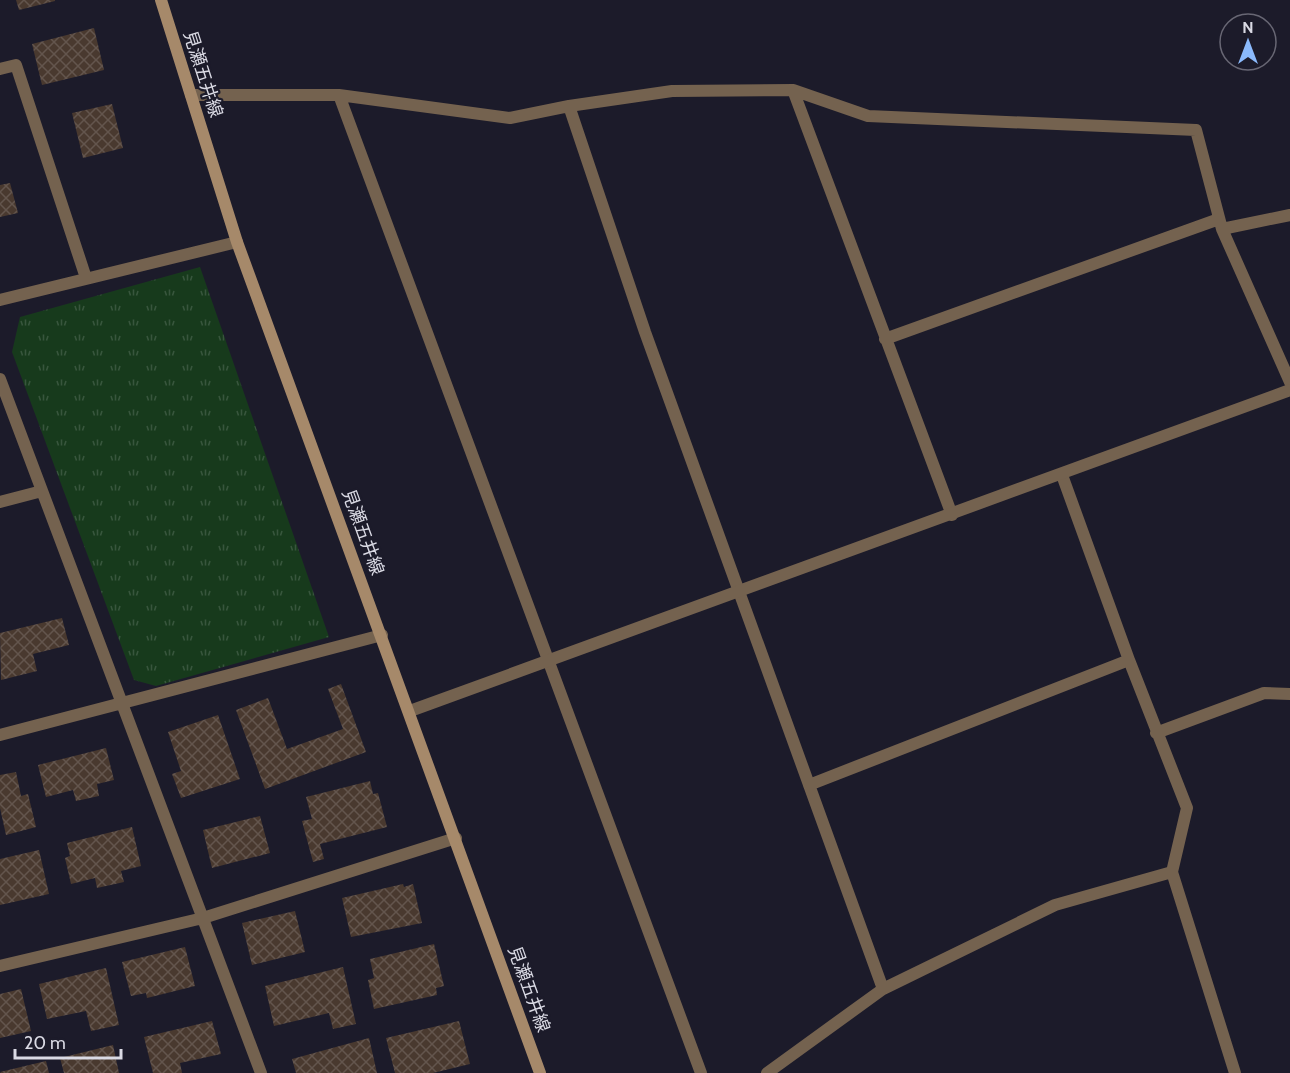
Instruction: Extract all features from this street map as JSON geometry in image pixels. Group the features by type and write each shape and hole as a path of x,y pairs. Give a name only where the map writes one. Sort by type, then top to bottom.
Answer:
{"main road":[{"name":"見瀬五井線","path":"161,0 237,242 410,711 540,1073"}],"street":[{"path":"0,69 16,65 86,278"},
{"path":"191,95 339,95 510,118 569,106 672,91 793,90 868,116 1196,130 1220,224 1290,382"},
{"path":"793,90 952,515"},
{"path":"339,95 550,660 700,1073"},
{"path":"569,106 645,332 883,989"},
{"path":"885,339 1220,224 1290,214"},
{"path":"0,300 237,242"},
{"path":"0,379 261,1073"},
{"path":"410,711 738,589 952,515 1290,390"},
{"path":"1062,475 1156,733 1187,808 1172,872 1235,1073"},
{"path":"0,502 42,491"},
{"path":"0,735 122,705 382,635"},
{"path":"809,785 1129,660"},
{"path":"1156,733 1264,693 1290,693"},
{"path":"0,966 203,918 456,838"},
{"path":"767,1073 883,989 1054,905 1172,872"}],"green space":[{"path":"200,267 329,637 156,686 134,680 12,352 20,317"}],"building":[{"path":"16,0 55,0 55,1 19,10"},
{"path":"94,28 104,70 42,85 32,44"},
{"path":"112,104 123,148 83,158 72,113"},
{"path":"10,183 18,213 0,217 0,185"},
{"path":"62,618 69,645 33,654 37,671 1,680 0,633"},
{"path":"341,684 366,752 265,789 236,710 268,698 287,749 343,729 328,689"},
{"path":"218,715 240,779 181,798 172,774 181,771 168,732"},
{"path":"106,748 114,780 97,784 99,796 76,801 73,790 46,797 38,765"},
{"path":"16,772 21,796 28,794 36,827 6,835 0,808 0,775"},
{"path":"370,781 373,794 378,793 387,827 320,844 324,859 313,862 302,821 312,819 306,797"},
{"path":"260,816 270,853 212,868 203,830"},
{"path":"132,827 141,866 121,871 124,882 97,888 95,878 71,884 65,858 70,856 67,843"},
{"path":"39,850 49,894 0,905 0,859"},
{"path":"403,884 404,887 413,884 422,923 351,937 342,898"},
{"path":"295,911 305,952 252,965 242,923"},
{"path":"434,944 444,986 436,988 437,995 374,1009 368,980 374,978 370,959"},
{"path":"185,947 195,986 147,998 146,993 131,996 122,962"},
{"path":"343,967 356,1024 333,1029 329,1013 274,1026 265,986"},
{"path":"106,968 119,1025 91,1031 86,1011 47,1019 39,984"},
{"path":"21,989 31,1031 0,1038 0,994"},
{"path":"212,1021 221,1054 180,1063 182,1073 153,1073 144,1037"},
{"path":"459,1021 470,1064 433,1073 395,1073 386,1038"},
{"path":"369,1038 377,1073 296,1073 292,1059"},
{"path":"113,1045 119,1073 64,1073 60,1058"},
{"path":"46,1061 49,1073 0,1072"}]}
